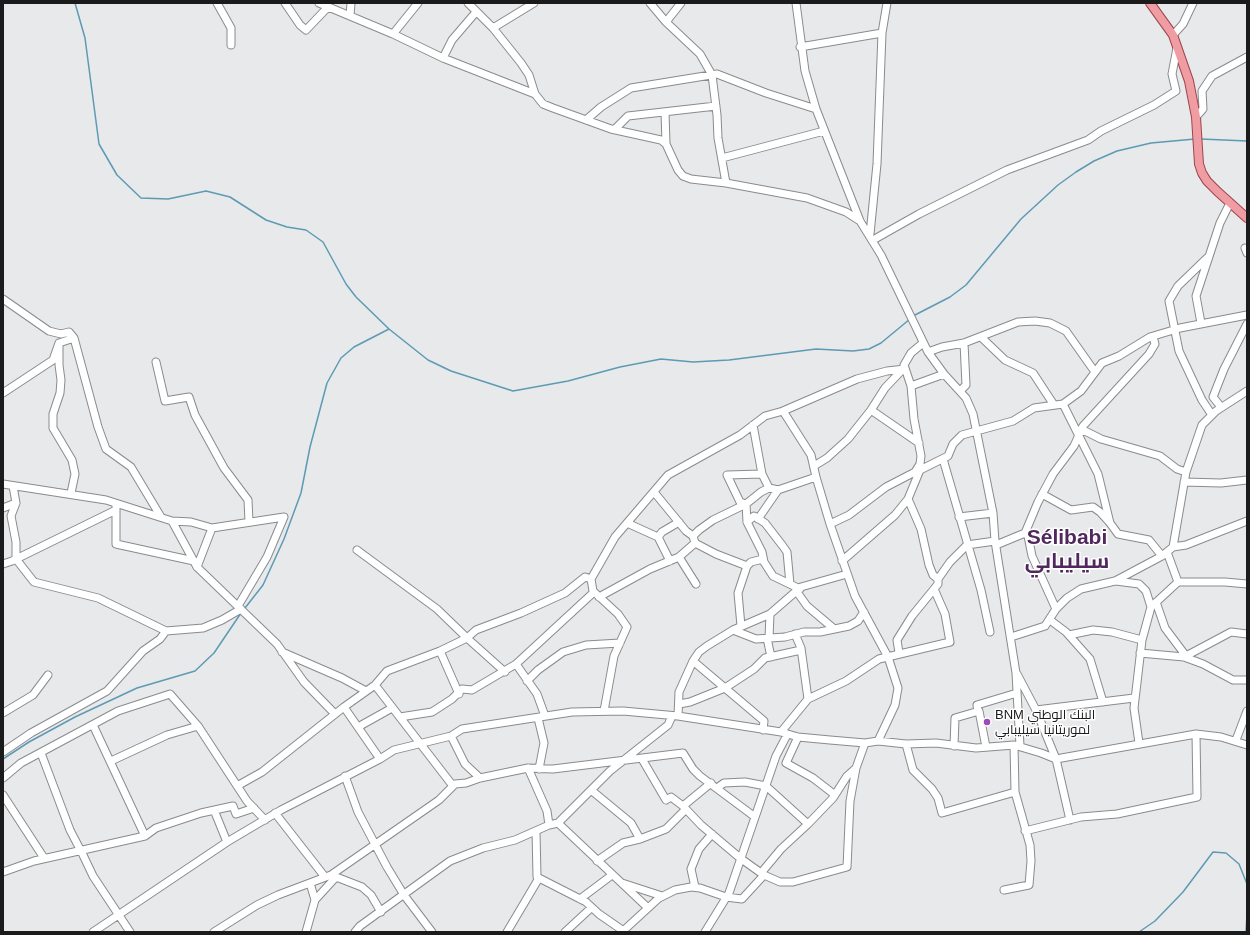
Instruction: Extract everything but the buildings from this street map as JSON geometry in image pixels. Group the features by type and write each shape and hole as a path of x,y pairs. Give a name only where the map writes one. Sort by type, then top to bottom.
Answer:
{"main road":[{"path":"1150,3 1173,35 1189,81 1196,117 1199,164 1207,181 1247,218"}],"street":[{"path":"217,3 231,28 231,45"},
{"path":"285,3 306,30 328,7"},
{"path":"319,3 393,34 443,58 535,94"},
{"path":"350,16 351,3"},
{"path":"393,34 418,3"},
{"path":"468,3 493,28 521,63 529,75 535,94 542,104 615,129 654,138 666,144"},
{"path":"493,28 534,3"},
{"path":"650,3 666,22 700,54 712,75 718,138 726,182"},
{"path":"666,22 680,3"},
{"path":"796,3 800,47 816,109 860,221 871,237 923,344 944,374 960,391 970,405 977,431 993,513 996,543 1016,673 1016,792 1025,831 1030,845 1031,861 1028,885 1004,890"},
{"path":"871,237 877,164 882,33 887,3"},
{"path":"1173,35 1183,24 1193,3"},
{"path":"443,58 452,40 476,12"},
{"path":"800,47 882,33"},
{"path":"871,237 1007,170 1088,140 1101,131 1154,105 1176,91 1172,74 1177,48"},
{"path":"1196,117 1203,109 1202,91 1212,76 1247,57"},
{"path":"586,120 601,107 631,88 717,74 766,93 816,109"},
{"path":"615,129 628,116 716,106"},
{"path":"665,112 666,144 678,170 683,176 691,179 726,182 807,198 846,212 860,221"},
{"path":"722,158 824,131"},
{"path":"1201,323 1196,296 1207,258 1230,203"},
{"path":"1207,258 1178,286 1169,301 1179,351 1202,400 1212,415"},
{"path":"3,299 49,331 61,334 69,332 74,338 98,427 106,449 131,467 161,517"},
{"path":"830,524 849,515 886,487 916,474 928,465 948,456 953,444 962,435 1013,421 1034,408 1063,404 1080,391 1102,363 1119,356 1153,337 1201,323 1247,314"},
{"path":"928,352 942,347 964,343 1018,322 1035,320 1050,323 1069,335 1095,372"},
{"path":"1213,397 1224,369 1247,324"},
{"path":"981,337 1005,360 1033,373 1054,405"},
{"path":"1056,609 1032,556 1026,533 1042,494 1056,469 1074,446 1080,432 1096,411 1121,386 1149,354 1155,344 1153,337"},
{"path":"3,393 52,360 59,344 74,338"},
{"path":"960,391 966,386 964,343"},
{"path":"59,344 61,380 60,393 53,414 53,428 72,460 75,474 70,493"},
{"path":"842,561 895,515 908,499 920,464 921,456 914,419 911,386 904,369 907,357 923,344"},
{"path":"156,362 166,401 189,397 195,415 224,468 248,500 249,522"},
{"path":"814,466 827,458 848,439 871,410 885,388 904,369"},
{"path":"591,579 615,537 668,475 740,435 765,416 783,411 857,379 887,371 904,369"},
{"path":"911,386 944,374"},
{"path":"1173,547 1186,472 1191,453 1202,425 1221,407 1247,391"},
{"path":"1202,400 1213,397"},
{"path":"1213,397 1221,407"},
{"path":"1063,404 1080,432 1098,474 1110,523"},
{"path":"871,410 919,443"},
{"path":"783,411 812,455 816,477 842,561 855,596 888,658 898,688 895,706 878,741"},
{"path":"753,425 762,474 769,488"},
{"path":"1080,432 1160,456 1177,469 1186,472"},
{"path":"921,456 928,465"},
{"path":"943,459 986,609 990,632"},
{"path":"746,504 740,502 727,475 762,474"},
{"path":"400,717 432,712 459,694 462,689 472,690 505,672 597,594 679,557 713,520 746,504 761,492 769,488 778,490 816,477"},
{"path":"1184,482 1247,480"},
{"path":"3,484 70,493 172,521 191,522 212,528 284,517 267,558 240,608 222,620 203,628 166,631 98,598 34,582 16,559 16,542 11,516 16,503 13,486"},
{"path":"758,518 778,490"},
{"path":"654,492 694,539 716,554 748,566"},
{"path":"1042,494 1071,510 1093,508 1100,512 1118,534 1149,540 1164,554 1178,582"},
{"path":"908,499 921,529 929,565 933,574 938,579"},
{"path":"3,508 16,503"},
{"path":"746,504 747,522 762,552 763,559 773,576 790,584 798,590 807,606 833,628"},
{"path":"3,564 16,559 116,506"},
{"path":"116,506 116,544 196,564"},
{"path":"960,517 993,513"},
{"path":"747,522 754,516 765,522 787,552 790,584"},
{"path":"172,521 196,564 282,652 304,682 335,714"},
{"path":"1011,636 1046,626 1056,609 1081,589 1115,581 1164,554 1173,547 1186,545 1247,521"},
{"path":"658,537 662,532 679,522"},
{"path":"627,523 658,537 670,561"},
{"path":"196,564 212,528"},
{"path":"899,653 897,640 912,616 938,584 938,579 950,562 967,545 996,543 1026,533"},
{"path":"357,550 438,609 467,638 505,672"},
{"path":"679,557 696,584"},
{"path":"741,626 738,593 748,566 751,562 763,559"},
{"path":"355,932 450,861 459,856 483,848 516,840 549,825 558,823 624,759 668,725 675,716 679,704 679,692 693,661 699,652 733,630 770,614 798,590 829,578 847,574"},
{"path":"237,786 262,772 335,714 375,685 387,671 440,651 467,638 476,630 521,613 564,593 585,576 591,579 597,594 618,614 627,627 611,668 604,711"},
{"path":"1115,581 1139,584 1146,591 1165,628 1185,657"},
{"path":"1139,743 1134,698 1142,640 1153,605 1178,582 1225,582 1247,584"},
{"path":"705,932 726,897 784,734 808,699 846,681 879,659 950,642 945,614 934,589"},
{"path":"733,630 756,639 768,638 849,626 858,621 864,612"},
{"path":"770,614 768,638 771,657"},
{"path":"1050,620 1069,635 1090,659 1103,702"},
{"path":"1069,635 1093,630 1112,632 1142,640"},
{"path":"3,751 31,733 107,691 143,651 160,638 166,631"},
{"path":"1185,657 1231,632 1247,634"},
{"path":"795,634 801,650 808,699"},
{"path":"526,681 538,670 563,652 586,645 620,643"},
{"path":"679,704 690,702 724,688 740,679 765,658 801,650"},
{"path":"440,651 459,694"},
{"path":"282,652 342,678 366,691"},
{"path":"1140,653 1185,657 1203,664 1233,680 1247,680"},
{"path":"693,661 764,721 764,730"},
{"path":"516,664 526,681 538,694 544,742 539,769"},
{"path":"1016,673 1036,710 1056,759 1070,820"},
{"path":"3,712 33,695 48,676"},
{"path":"375,685 453,786"},
{"path":"986,747 977,705 1017,693"},
{"path":"3,778 21,763 118,711 170,694 198,726 237,786 265,820"},
{"path":"1036,710 1134,698"},
{"path":"344,708 380,759"},
{"path":"358,728 392,708"},
{"path":"93,932 227,842 275,813 380,759 394,750 451,736 462,729 579,712 623,711 675,716 798,737 906,744 936,743 954,746 1017,746 1056,759 1196,734 1236,740 1247,745"},
{"path":"1236,740 1247,711"},
{"path":"954,746 955,718 978,712"},
{"path":"93,725 145,836"},
{"path":"111,761 167,735 198,726"},
{"path":"1025,831 1070,820 1117,814 1197,797 1196,734"},
{"path":"451,736 465,764 480,778"},
{"path":"798,737 786,764 813,778 835,795"},
{"path":"642,759 666,800 671,797 740,858 763,874 780,882 793,882 847,867 850,801 856,768 865,742"},
{"path":"906,744 913,770 932,789 938,798 942,812 1016,792"},
{"path":"41,753 70,830 93,876 130,932"},
{"path":"214,932 257,905 278,895 330,877 439,800 453,786 480,778 528,768 539,769 596,764 624,759 642,759 683,753 693,769 754,817"},
{"path":"528,768 547,811 549,825"},
{"path":"536,831 537,877 580,899 624,931 647,907 662,896 675,890 695,888 726,897 742,899 781,849 808,824 835,795 847,776 856,768"},
{"path":"345,776 358,812 404,895 429,931"},
{"path":"717,788 724,783 745,782 766,786 808,824"},
{"path":"597,861 624,843 640,839 666,829 710,783"},
{"path":"591,790 630,823 640,839"},
{"path":"3,795 44,858"},
{"path":"3,872 44,858 145,836 156,828 166,824 214,810 233,806 236,814 254,808"},
{"path":"214,810 227,842"},
{"path":"275,813 330,877 362,887 371,895 381,912"},
{"path":"558,823 647,907"},
{"path":"695,888 691,870 693,862 700,849 712,834"},
{"path":"580,899 612,875"},
{"path":"306,932 315,900 330,877"},
{"path":"507,932 539,878"},
{"path":"620,882 662,896"},
{"path":"310,883 315,900"},
{"path":"565,932 591,908"}],"waterway":[{"path":"75,3 85,38 99,144 117,175 141,198 168,199 206,191 230,197 266,220 287,227 306,230 323,242 346,284 356,297 389,329 428,360 451,371 513,391 568,381 620,367 661,359 693,362 729,360 816,349 853,351 869,349 881,343 910,319"},
{"path":"913,316 950,297 966,285 1021,219 1058,185 1076,172 1094,161 1117,151 1151,143 1195,139"},
{"path":"1201,139 1247,141"},
{"path":"245,608 263,585 284,539 301,493 310,447 327,383 341,358 354,347 389,329"},
{"path":"3,759 29,742 75,717 137,688 195,671 214,653 241,613"},
{"path":"1139,932 1155,921 1183,892 1213,852 1226,853 1239,864 1247,884"},
{"path":"1246,932 1247,914"}],"place":[{"name":"BNM البنك الوطني لموريتانيا سيليبابي","path":"987,722"}],"district":[{"name":"Sélibabi سيليبابي","path":"1067,550"}]}
